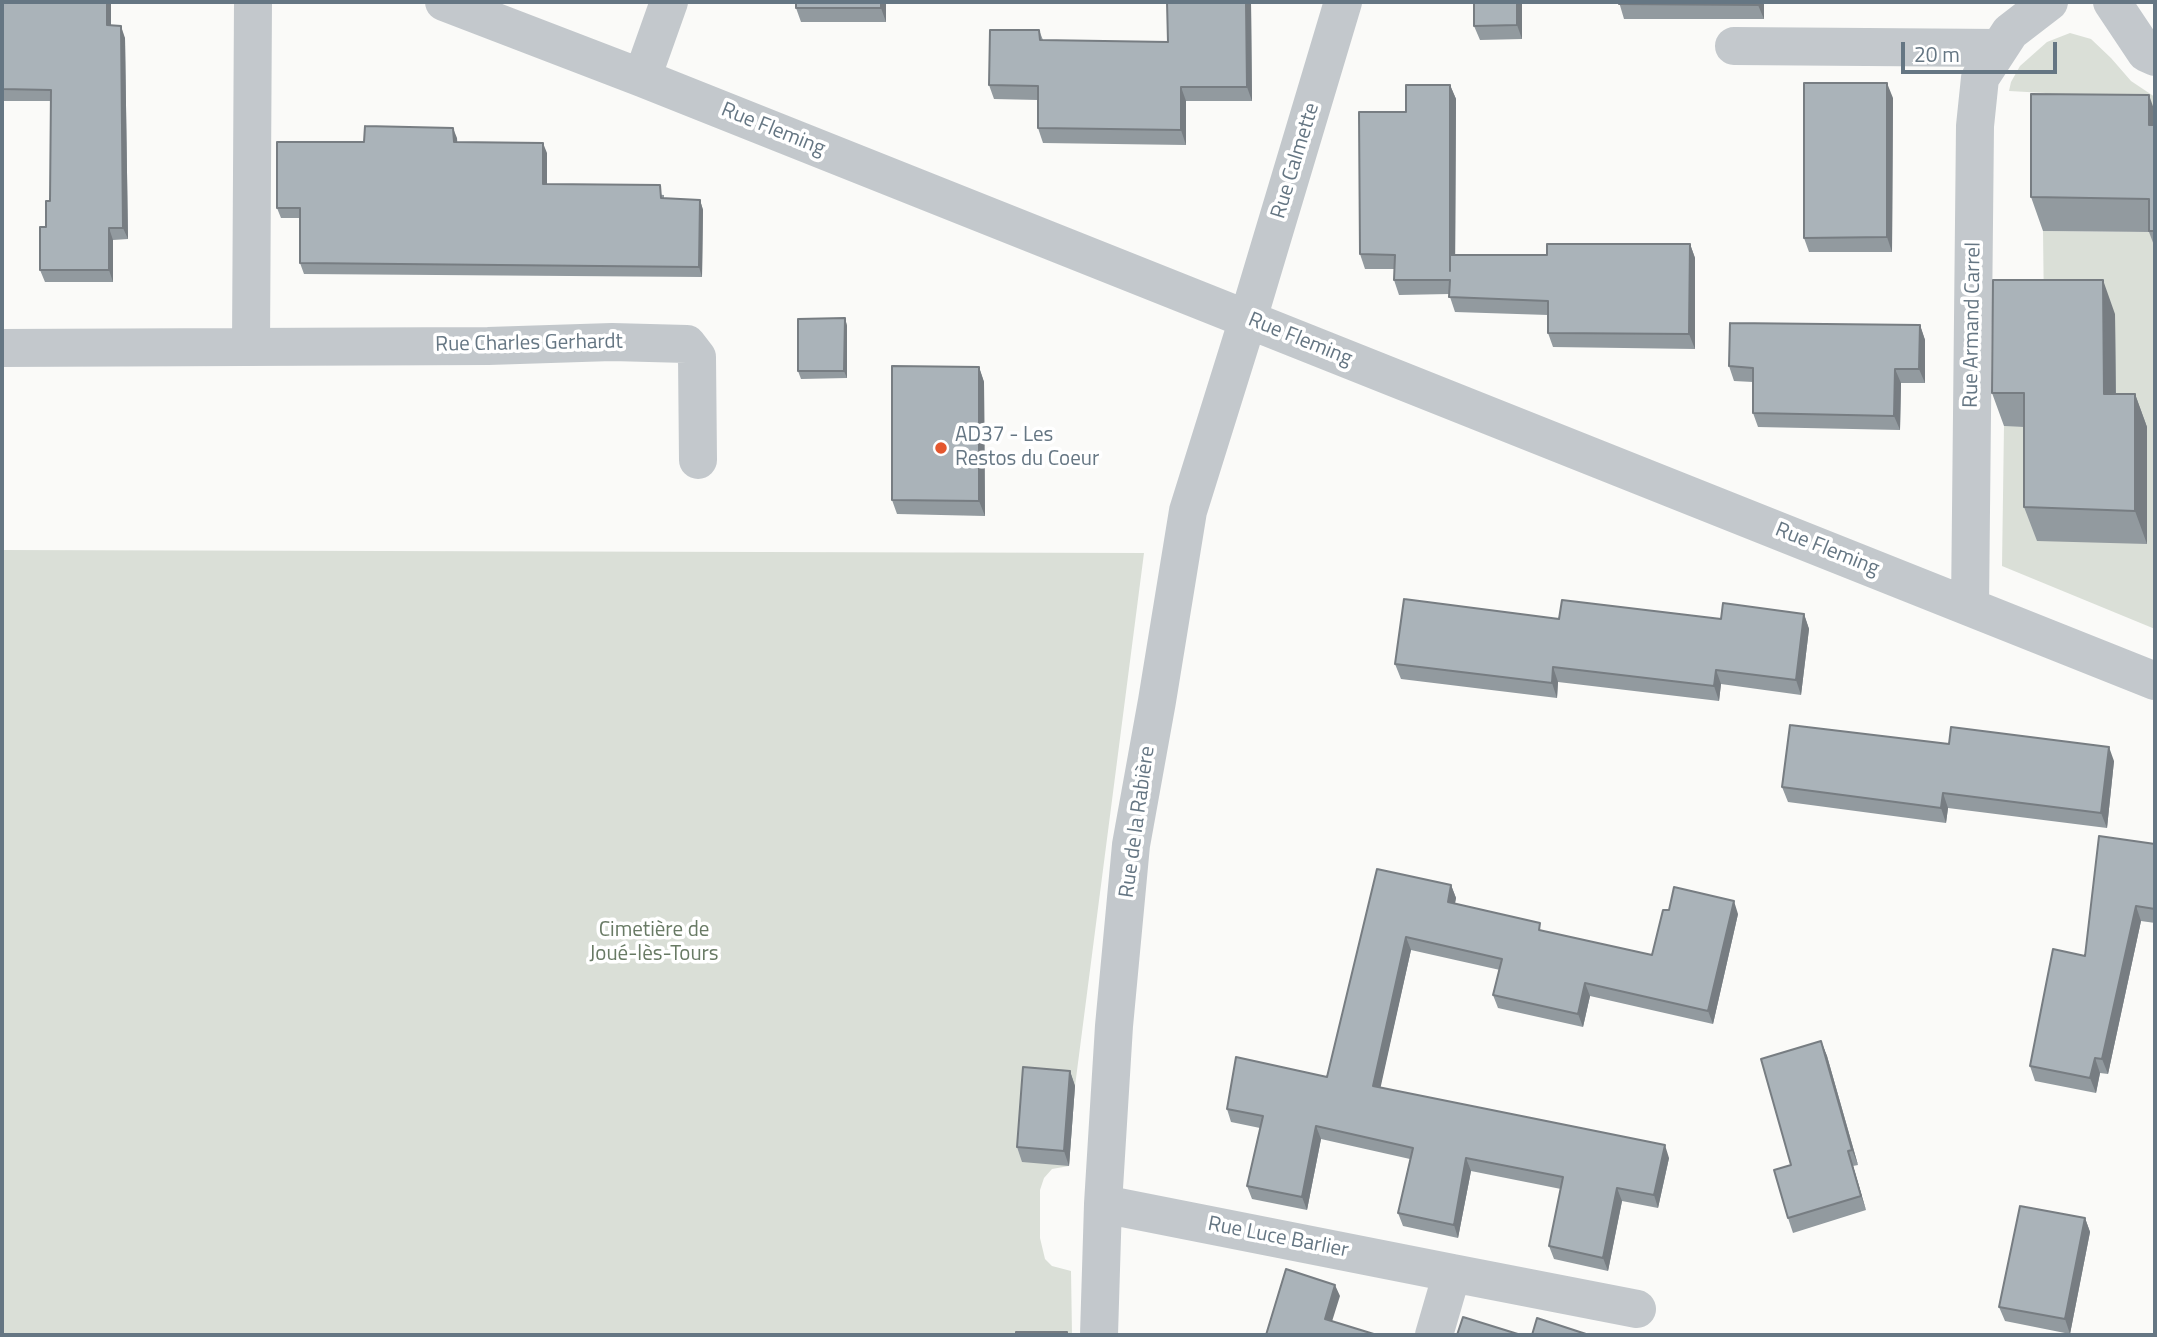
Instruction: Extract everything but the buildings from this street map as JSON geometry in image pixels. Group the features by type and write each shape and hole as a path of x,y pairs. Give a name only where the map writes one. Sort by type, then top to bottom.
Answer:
{"street":[{"path":"251,346 253,2"},
{"name":"Rue Fleming","path":"444,2 642,78 2155,681"},
{"path":"642,78 668,2"},
{"name":"Rue Calmette","path":"1248,320 1343,2"},
{"name":"Rue Armand Carrel","path":"1970,607 1975,126 1980,78 2010,32 2049,2"},
{"path":"2112,2 2146,53 2155,57"},
{"path":"1734,46 1999,48"},
{"name":"Rue de la Rabière","path":"1100,1335 1103,1204 1114,1027 1131,845 1188,511 1248,320"},
{"name":"Rue Charles Gerhardt","path":"2,348 488,346 612,342 687,344 697,357 698,460"},
{"name":"Rue Luce Barlier","path":"1103,1204 1637,1309"},
{"path":"1434,1335 1452,1273"}],"green space":[{"path":"2070,33 2091,39 2131,81 2155,97 2155,128 2043,128 2045,93 2009,91 2020,66 2047,42"},
{"path":"2043,231 2155,232 2155,629 2002,566 2004,426 2116,428 2044,313"},
{"name":"Cimetière de Joué-lès-Tours","path":"2,550 1144,553 1075,1086 1069,1166 1052,1169 1044,1178 1040,1190 1040,1238 1045,1259 1052,1266 1071,1271 1072,1335 2,1335"}],"place":[{"name":"AD37 - Les Restos du Coeur","path":"941,448"}]}
